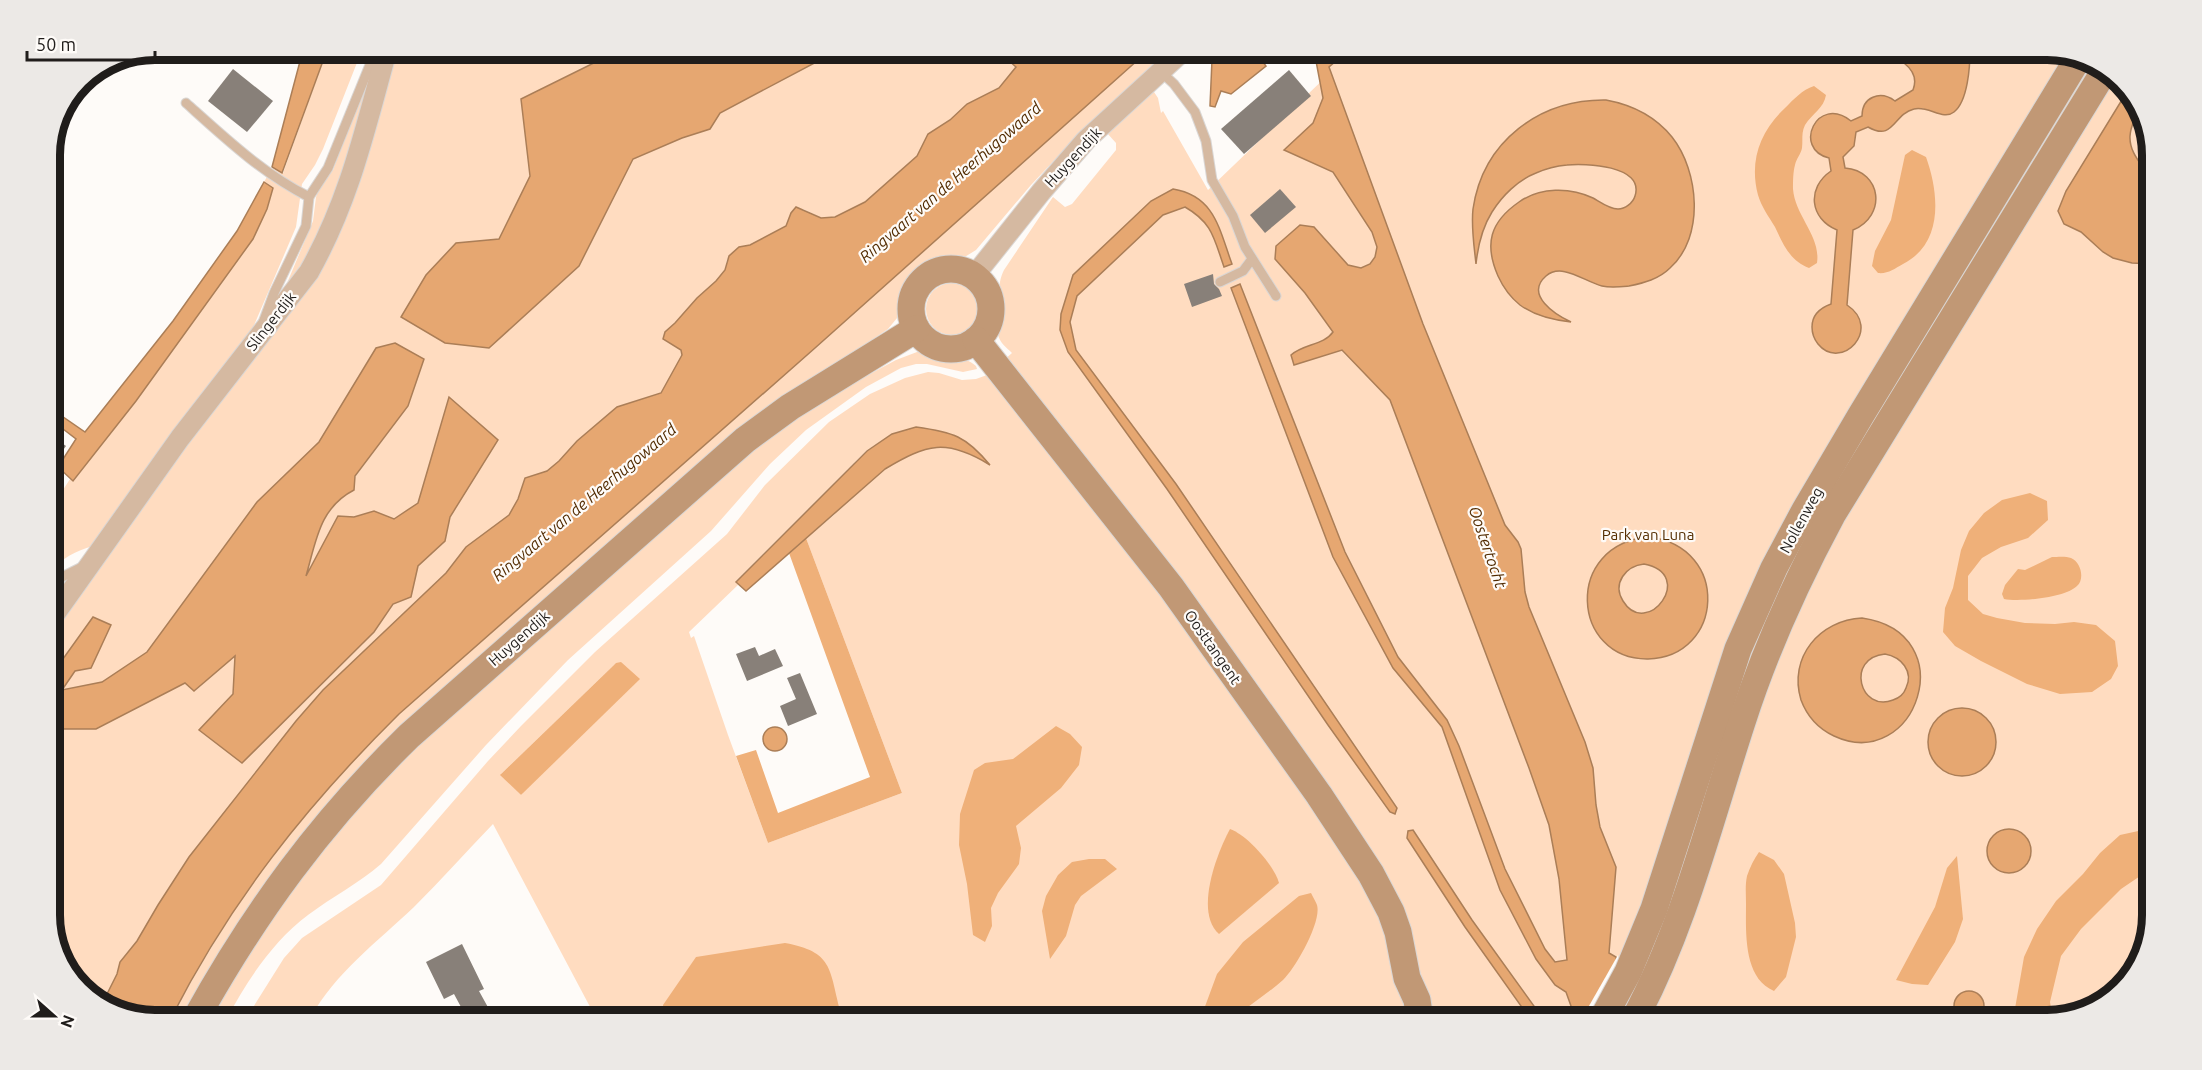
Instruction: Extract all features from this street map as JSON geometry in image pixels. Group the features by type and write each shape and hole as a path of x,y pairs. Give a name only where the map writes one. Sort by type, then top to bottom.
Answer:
{"main road":[{"name":"Nollenweg","path":"1607,1010 1628,972 1660,891 1738,649 1774,568 1856,424 2074,64"},
{"name":"Nollenweg","path":"1639,1010 1666,951 1691,884 1742,722 1779,620 1792,591 1838,505 2100,77"},
{"path":"940,270 964,271 974,276 988,292 991,302 989,323 976,340 955,349 933,345 923,338 912,318 911,306 917,289 929,276 940,270"},
{"name":"Huygendijk","path":"201,1010 257,916 285,876 331,818 374,770 409,736 745,440 790,408 916,329"},
{"name":"Oosttangent","path":"976,340 1171,587 1325,804 1371,874 1391,912 1398,932 1407,978 1418,1010"},
{"name":"Oosttangent","path":"1406,1010 1407,978"}],"street":[{"name":"Slingerdijk","path":"60,607 180,438 309,272 345,198 384,60"},
{"name":"Huygendijk","path":"974,276 1086,140 1173,60"}],"lane":[{"path":"258,337 274,293 306,226 309,197 328,168 371,60"},
{"path":"1160,71 1174,84 1195,112 1206,141 1212,180 1233,216 1245,247 1276,296"},
{"path":"186,103 248,159 282,184 309,197"},
{"path":"1220,282 1243,271 1252,259"},
{"path":"60,578 92,561"}],"green space":[{"path":"323,60 358,60 323,149 302,184 296,227 252,330 93,546 60,562 60,495 92,445 219,268 272,167 283,173"},
{"path":"374,60 342,182 317,239 285,288 313,221 319,189 333,170"},
{"path":"392,60 600,60 521,99 530,176 499,239 456,243 579,266 633,159 709,129 720,113 820,60 1009,60 1017,67 999,88 967,104 950,120 928,134 917,156 865,202 835,217 821,218 803,209 791,213 786,226 750,245 739,247 727,260 725,270 716,281 670,327 663,339 681,350 682,355 661,393 617,407 577,441 547,471 525,478 518,499 509,515 466,547 446,573 323,690 189,857 137,941 120,962 117,974 106,996 92,986 76,968 62,934 60,921 60,729 96,729 185,683 195,691 235,655 233,694 200,730 242,763 374,632 393,604 411,597 418,566 445,541 450,517 497,440 449,398 418,503 394,519 374,511 353,517 338,516 304,580 315,541 325,517 342,498 354,490 355,477 408,406 376,348 319,442 257,502 147,652 102,682 61,690 75,671 93,618 60,663 60,618 171,461 311,283"},
{"path":"1138,60 1159,60 1077,136 1031,185 976,250 963,258 934,264 918,275 908,292 902,312 888,329 808,383 409,725 195,1010 176,1010 199,968 263,868 299,821 361,753 399,714"},
{"name":"Park van Luna","path":"1337,60 2047,60 2083,67 2110,84 2118,92 2137,124 2142,149 2142,915 2135,951 2126,968 2110,986 2078,1005 2047,1010 592,1010 493,824 414,907 344,973 315,1010 251,1010 284,958 302,938 381,885 521,726 595,652 727,534 765,485 829,422 870,394 905,378 928,372 962,380 976,379 987,375 1012,353 1002,343 998,332 1001,312 1000,282 1004,270 1053,197 1065,207 1072,204 1116,150 1116,143 1107,133 1152,89 1158,98 1161,113 1163,111 1208,190 1331,72 1329,67","holes":["892,434 834,515 806,538 902,793 768,843 694,636 691,638 689,632 739,584 736,581 866,451","616,663 521,795 501,774"]},
{"path":"952,283 962,285 970,291 976,299 978,309 976,319 970,327 962,333 952,335 942,333 934,327 928,319 926,309 928,299 934,291 942,285"},
{"path":"917,352 932,352 956,356 970,362 977,369 963,372 927,364 901,368 866,387 806,430 770,464 711,531 568,660 486,745 381,864 295,925 272,950 242,991 232,1010 212,1010 279,903 346,820 403,756 736,460 827,397 896,360"}],"shaded area":[{"path":"1814,86 1826,95 1823,104 1804,128 1802,148 1793,180 1795,199 1812,235 1817,253 1817,263 1809,268 1797,261 1784,246 1759,199 1755,170 1759,147 1776,117 1795,98"},
{"path":"1912,150 1926,157 1934,186 1935,216 1932,230 1926,243 1916,255 1891,271 1878,273 1872,266 1875,251 1891,220 1905,155"},
{"path":"2030,493 2047,501 2048,520 2028,538 2001,547 1982,558 1968,576 1968,600 1983,614 1997,618 2025,623 2074,622 2096,625 2115,641 2118,666 2111,679 2092,692 2060,694 2027,684 1955,646 1943,632 1945,608 1953,588 1961,550 1969,531 1984,513 2002,500"},
{"path":"806,538 902,793 768,843 736,756 756,750 778,813 870,777 789,553"},
{"path":"2052,557 2069,557 2077,563 2081,579 2077,586 2063,594 2053,596 2020,600 2004,599 2002,594 2005,585 2018,569 2025,570"},
{"path":"621,662 640,679 521,795 500,775 616,663"},
{"path":"1056,726 1070,734 1082,747 1079,765 1061,788 1016,826 1021,848 1019,864 998,893 991,908 992,926 985,942 973,935 967,884 959,845 960,814 974,770 985,763 1013,759"},
{"path":"1230,829 1244,837 1259,852 1272,868 1279,883 1219,934 1208,912 1208,897 1214,867"},
{"path":"2142,830 2142,875 2121,889 2081,929 2061,956 2050,1002 2051,1010 2015,1010 2024,957 2037,929 2056,901 2100,853 2120,835"},
{"path":"1759,852 1774,860 1784,874 1795,923 1796,937 1786,977 1774,991 1764,985 1757,976 1748,953 1746,879"},
{"path":"1957,856 1963,919 1955,942 1928,985 1896,980 1935,907 1947,868"},
{"path":"1105,859 1117,869 1081,896 1075,905 1066,936 1050,959 1042,911 1046,896 1058,875 1072,862"},
{"path":"1311,893 1317,905 1317,913 1306,945 1283,980 1244,1010 1204,1010 1217,974 1243,942 1299,896"},
{"path":"785,943 812,951 826,964 834,983 840,1010 664,1010 663,1005 696,957"}],"water":[{"path":"300,60 323,60 282,173 272,167"},
{"path":"600,60 820,60 720,113 710,129 633,159 579,266 489,348 445,343 401,317 426,275 456,243 499,239 530,176 521,99"},
{"name":"Ringvaart van de Heerhugowaard","path":"1008,60 1138,60 399,714 332,784 272,858 218,935 175,1010 136,1008 106,996 117,974 120,962 137,941 189,857 323,690 446,573 466,547 509,515 518,499 525,478 547,471 577,441 617,407 661,393 682,355 681,350 663,339 665,332 716,281 725,270 729,256 739,247 750,245 786,226 796,207 821,218 835,217 865,202 917,156 928,134 950,120 967,104 999,88 1016,67"},
{"path":"1212,60 1262,60 1266,66 1231,94 1221,91 1215,107 1210,106"},
{"name":"Oostertocht","path":"1337,60 1329,67 1423,324 1505,525 1521,549 1525,592 1529,607 1585,742 1593,768 1600,827 1616,867 1609,953 1616,957 1627,1010 1572,1010 1566,992 1555,985 1536,959 1500,890 1442,727 1393,668 1333,557 1231,288 1240,284 1345,552 1398,657 1447,720 1505,869 1545,949 1555,962 1567,960 1559,879 1549,825 1390,400 1342,350 1294,365 1291,355 1324,340 1333,332 1305,293 1275,259 1276,246 1300,225 1314,227 1348,265 1361,268 1370,264 1375,257 1377,247 1372,232 1333,172 1284,150 1313,123 1323,98 1316,61"},
{"path":"1900,60 1970,60 1965,92 1959,107 1950,114 1945,115 1919,108 1907,112 1893,126 1883,131 1868,127 1856,132 1854,146 1843,157 1845,168 1867,177 1876,195 1871,215 1853,230 1847,305 1857,315 1861,325 1860,335 1855,344 1847,350 1837,353 1827,351 1814,338 1812,323 1820,310 1831,304 1837,230 1821,219 1814,203 1818,186 1831,171 1829,158 1818,153 1812,145 1813,126 1819,118 1828,114 1839,114 1851,121 1862,116 1865,104 1873,97 1884,96 1895,101 1913,90 1915,82 1913,75"},
{"path":"2123,98 2135,119 2130,142 2142,166 2142,264 2113,258 2081,232 2064,224 2058,211 2066,191"},
{"path":"1606,100 1634,108 1651,117 1672,137 1681,151 1688,167 1694,204 1689,239 1681,255 1666,272 1635,285 1605,287 1574,274 1552,272 1540,283 1540,297 1558,315 1571,322 1550,319 1520,305 1502,284 1491,254 1492,234 1496,226 1519,202 1546,191 1565,190 1584,194 1608,207 1621,209 1632,201 1636,186 1631,178 1622,172 1599,166 1563,165 1529,176 1511,189 1492,212 1481,237 1476,264 1472,216 1479,185 1489,163 1502,144 1518,129 1538,116 1559,107"},
{"path":"264,182 273,188 267,209 253,239 136,401 73,481 60,469 60,464 76,439 60,427 60,415 85,432 173,321 237,231"},
{"path":"1173,189 1187,193 1207,207 1219,227 1232,264 1224,267 1211,232 1202,219 1194,213 1185,207 1163,215 1077,296 1070,322 1076,350 1176,484 1397,808 1395,814 1390,812 1328,725 1167,489 1068,352 1060,330 1061,314 1073,275 1151,201"},
{"path":"395,343 424,359 408,406 355,476 354,490 342,497 326,516 316,539 306,576 338,516 354,517 374,511 394,519 418,503 449,397 498,440 450,517 445,541 418,566 411,597 393,604 374,632 242,763 199,730 233,694 235,656 194,691 185,683 96,729 60,729 60,663 93,617 111,625 91,668 75,671 62,690 102,682 147,652 257,502 319,442 376,348"},
{"path":"916,427 958,437 974,448 990,465 975,456 949,448 925,450 913,454 885,469 746,591 736,582 867,451 892,434"},
{"path":"1649,537 1676,545 1694,560 1705,579 1708,601 1703,622 1692,640 1673,654 1648,659 1622,654 1604,641 1592,623 1587,601 1591,579 1602,559 1621,544","holes":["1644,564 1659,570 1666,579 1667,590 1662,601 1654,609 1644,613 1633,611 1623,601 1620,594 1619,588 1623,576 1637,565"]},
{"path":"1862,618 1894,629 1913,648 1920,672 1917,697 1906,719 1887,736 1863,742 1834,736 1819,726 1810,717 1801,700 1798,684 1799,669 1811,644 1821,633 1847,620","holes":["1885,654 1901,662 1907,671 1908,682 1904,692 1893,700 1882,702 1872,699 1865,692 1861,674 1865,665 1873,658"]},
{"path":"1969,708 1981,714 1990,723 1996,735 1994,755 1986,766 1969,776 1955,776 1938,766 1930,755 1928,735 1938,718 1949,710"},
{"path":"775,727 780,728 786,734 786,744 780,750 775,751 770,750 764,744 763,739 764,734 770,728"},
{"path":"2009,829 2024,836 2031,851 2024,866 2009,873 1994,866 1987,851 1994,836"},
{"path":"1413,830 1472,920 1537,1010 1524,1010 1465,927 1407,838 1408,831"},
{"path":"1963,992 1975,992 1983,1000 1983,1010 1955,1010 1955,1000"}],"pier":[{"path":"1618,955 1630,1010 1587,1010"}],"building":[{"path":"233,69 273,101 247,132 208,101"},
{"path":"1289,70 1311,96 1244,154 1221,129"},
{"path":"1280,189 1296,207 1265,233 1250,215"},
{"path":"1213,274 1214,284 1222,296 1192,307 1184,284"},
{"path":"60,442 66,446 60,454"},
{"path":"755,647 759,656 775,649 783,666 747,681 736,654"},
{"path":"800,673 817,714 788,726 780,706 796,699 787,678"},
{"path":"462,944 484,989 479,991 489,1010 463,1010 454,994 444,999 426,962"}]}
